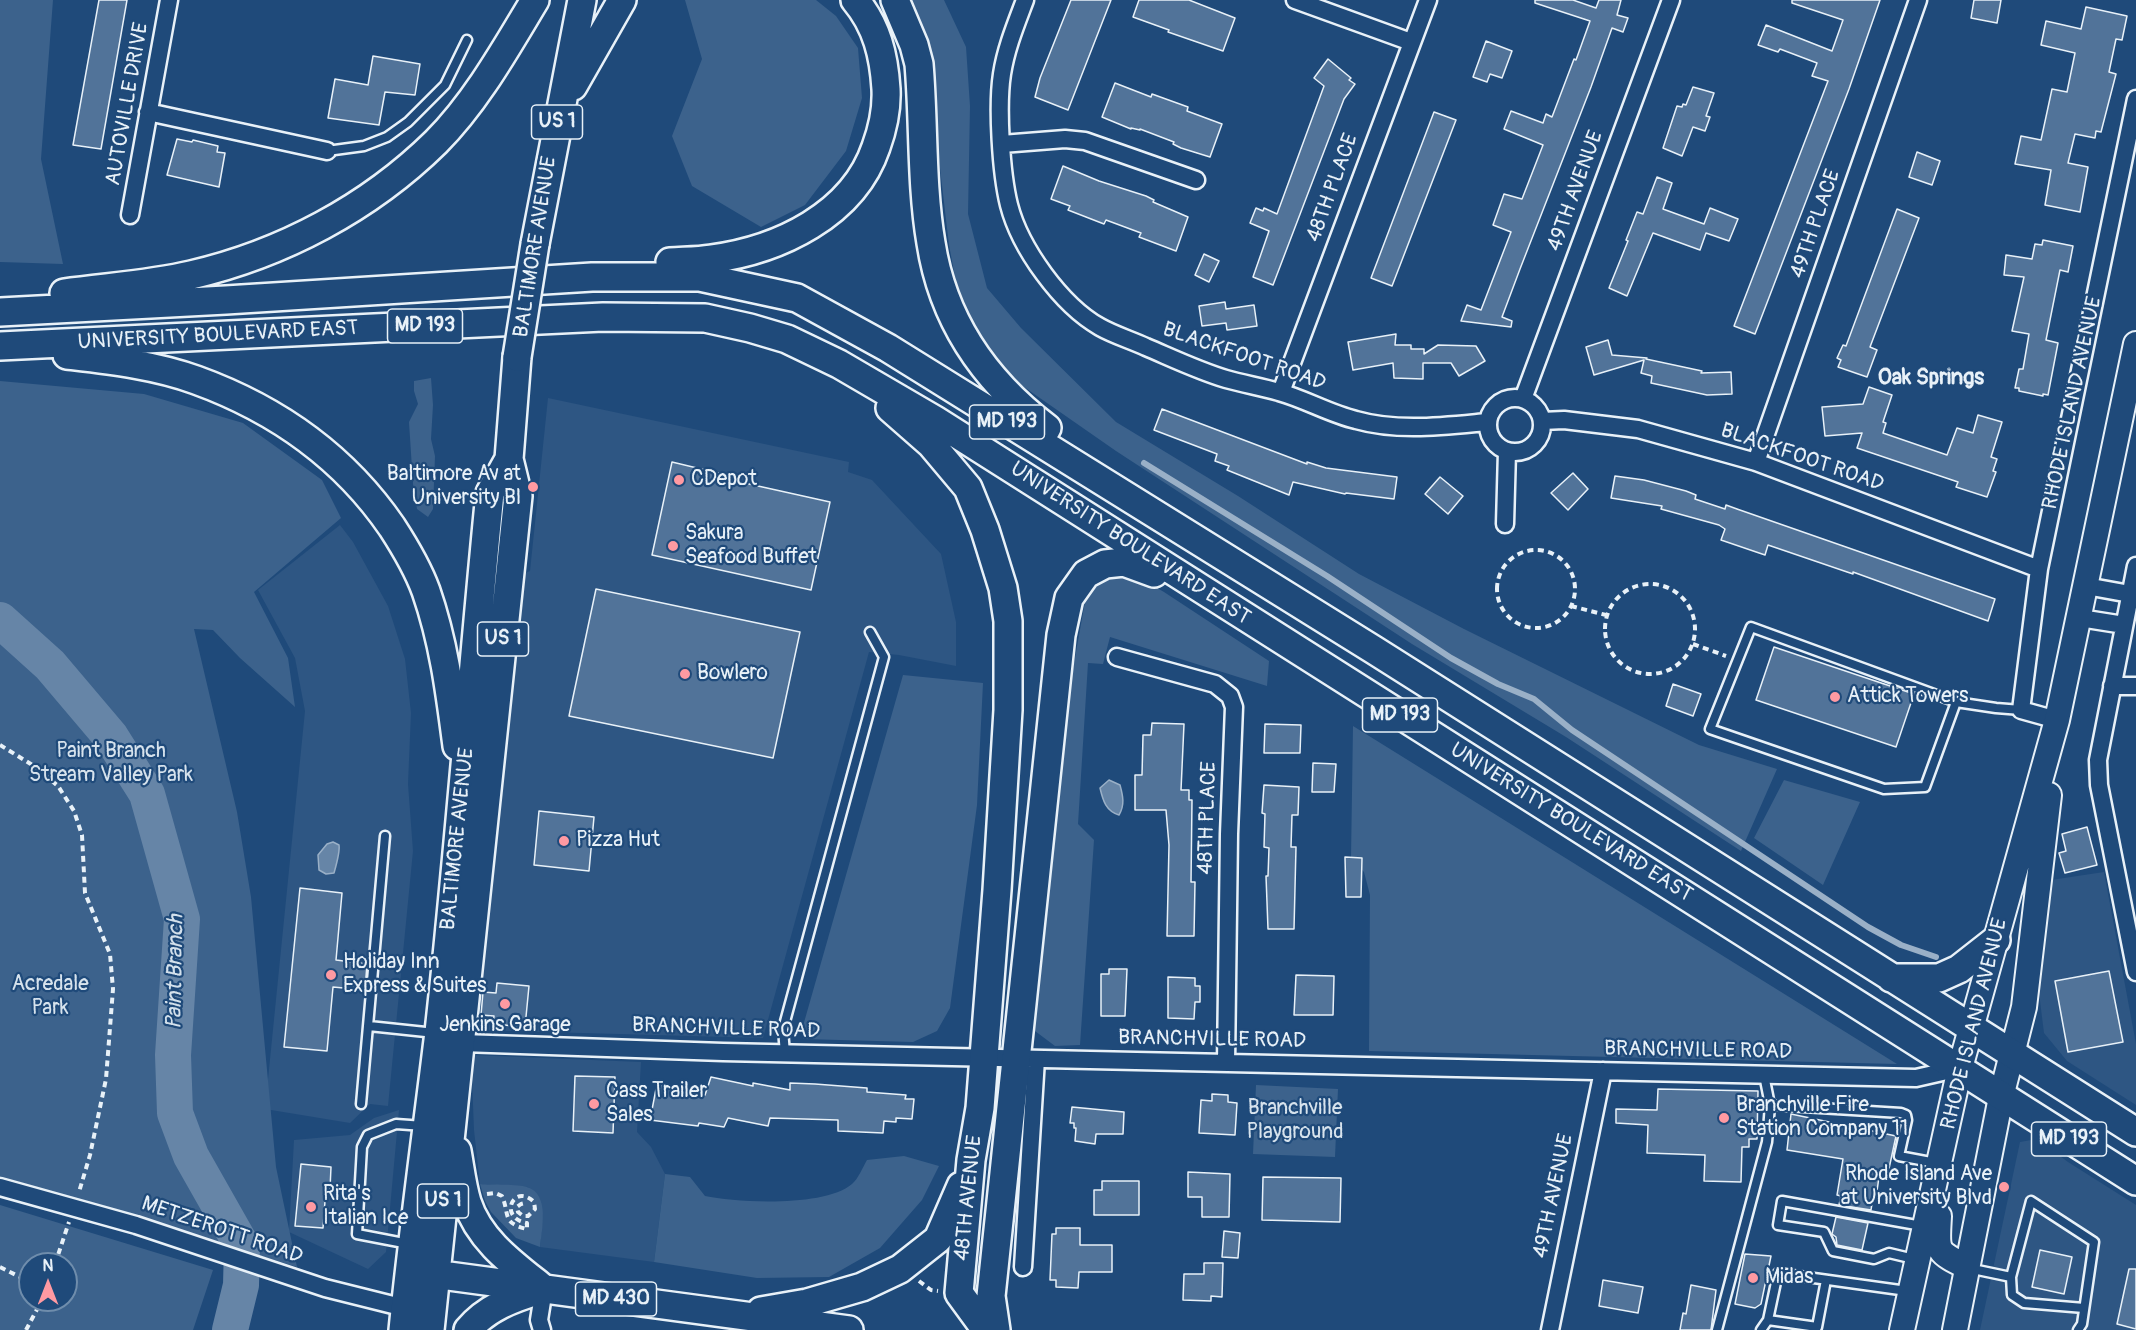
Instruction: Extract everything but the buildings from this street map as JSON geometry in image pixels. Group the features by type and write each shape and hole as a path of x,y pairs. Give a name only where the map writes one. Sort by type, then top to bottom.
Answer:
{"main road":[{"path":"0,302 190,276 268,251 341,215 371,196 437,141 494,69 535,0"},
{"name":"BALTIMORE AVENUE","path":"404,1320 422,1273 519,496 508,459 518,357 535,244 582,0"},
{"path":"559,111 622,0"},
{"path":"326,294 481,276 712,259 750,251 805,229 848,197 874,155 882,130 887,102 881,48 873,27 855,0"},
{"path":"895,0 914,45 919,64 931,243 938,274 969,347 995,382 1020,408 1179,529"},
{"name":"UNIVERSITY BOULEVARD EAST","path":"0,312 592,277 700,277 797,298 888,348 1179,529 2136,1132"},
{"name":"UNIVERSITY BOULEVARD EAST","path":"2,346 603,317 705,318 788,339 839,364 935,420 2136,1181"},
{"path":"2,346 156,369 194,379 246,400 287,424 322,449 351,476 380,510 403,544 425,588 447,667 464,789"},
{"name":"48TH AVENUE","path":"839,364 931,444 968,488 985,530 1003,588 1008,621 1008,710 998,890 980,1108 971,1160 959,1293 986,1330"},
{"name":"BALTIMORE AVENUE","path":"450,1038 464,789 490,493 508,459"},
{"name":"48TH AVENUE","path":"996,1330 991,1296 1025,1059 1061,635 1069,598 1086,574 1105,564 1124,562 1139,566 1180,586 1282,642"},
{"path":"1891,978 1939,978 1959,969 1996,940"},
{"path":"440,1127 477,1223 491,1244 544,1289"},
{"name":"BALTIMORE AVENUE","path":"431,1322 422,1273 412,1244 440,1127"},
{"path":"738,1315 807,1303 862,1287 900,1269 938,1239 971,1160"},
{"name":"MD 430","path":"422,1273 849,1330"},
{"path":"468,1330 509,1300 544,1289"}],"street":[{"name":"AUTOVILLE DRIVE","path":"130,215 169,0"},
{"name":"BLACKFOOT ROAD","path":"1025,0 1006,52 1002,75 1000,103 1002,144 1009,205 1019,232 1034,258 1070,304 1099,326 1167,356 1225,378 1281,392 1356,421 1400,426 1487,422"},
{"path":"1295,0 1411,42"},
{"name":"48TH PLACE","path":"1281,392 1428,0"},
{"name":"49TH AVENUE","path":"1523,399 1671,0"},
{"name":"49TH PLACE","path":"1756,462 1918,0"},
{"name":"RHODE ISLAND AVENUE","path":"2021,710 2039,569 2136,99"},
{"path":"148,112 327,151"},
{"path":"1002,144 1065,139 1085,141 1197,180"},
{"name":"RHODE ISLAND AVENUE","path":"1902,1330 1960,1068 2057,720 2136,344"},
{"path":"1515,397 1536,407 1542,421 1541,435 1533,446 1520,452 1507,451 1495,444 1488,432 1487,422 1492,410 1498,403 1515,397"},
{"name":"BLACKFOOT ROAD","path":"1542,421 1564,420 1638,429 1756,462 2039,569"},
{"path":"1505,524 1507,451"},
{"path":"2136,566 2098,760 2098,785 2136,972"},
{"path":"2086,586 2130,594"},
{"path":"2080,618 2124,626"},
{"name":"48TH PLACE","path":"1116,657 1215,684 1230,696 1234,707 1229,834 1226,1063"},
{"path":"2112,686 2136,686"},
{"path":"2021,710 2057,720"},
{"name":"RHODE ISLAND AVENUE","path":"1955,1330 2001,1097 2024,1007 2057,720"},
{"name":"BRANCHVILLE ROAD","path":"450,1038 785,1054 1764,1075 1916,1078 1960,1068"},
{"path":"1023,1267 1025,1059"},
{"name":"49TH AVENUE","path":"1550,1330 1603,1071"},
{"path":"1941,1159 1937,1244 1945,1256 1967,1268"},
{"name":"METZEROTT ROAD","path":"0,1186 136,1225 325,1288 404,1320 431,1322"},
{"path":"542,1330 539,1320 544,1289"}],"lane":[{"path":"327,151 364,146 387,137 408,122 446,85 467,40"},
{"path":"1956,702 1925,787 1884,789 1710,729 1751,627 1956,702 2021,710"},
{"path":"785,1054 783,1029 884,657 870,632"},
{"path":"361,1104 385,836"},
{"path":"369,1026 450,1038"},
{"path":"1717,1330 1767,1142 1770,1105 1764,1075"},
{"path":"1770,1105 1901,1113 1906,1115 1907,1120 1899,1156 1941,1159"},
{"path":"412,1244 357,1234 362,1147 368,1135 396,1124 440,1127"},
{"path":"1918,1260 1889,1253 1874,1259 1833,1251 1824,1232 1778,1225 1782,1201 1926,1226"},
{"path":"2082,1328 2094,1242 2031,1201 2011,1277 2012,1295 2024,1302 2084,1308"},
{"path":"1967,1268 2011,1277"},
{"path":"1761,1330 1768,1320 1778,1273 1911,1292"},
{"path":"1768,1320 1817,1327 1826,1280"}],"path":[{"path":"1533,550 1546,551 1559,557 1568,567 1574,579 1575,593 1571,606 1563,617 1552,625 1539,628 1525,627 1513,621 1503,611 1496,585 1500,572 1508,561 1519,553 1533,550"},
{"path":"1650,584 1664,586 1677,593 1687,603 1693,616 1695,630 1693,644 1686,657 1676,666 1656,674 1635,672 1617,661 1606,643 1604,629 1606,615 1623,592 1636,586 1650,584"},
{"path":"1571,606 1606,615"},
{"path":"1693,644 1738,660"},
{"path":"0,745 34,766 58,786 74,811 82,835 85,893 110,954 112,989 106,1079 90,1155 79,1192"},
{"path":"480,1197 495,1192 502,1196 508,1219 527,1229 527,1223 514,1217 511,1210 514,1199 527,1196 534,1202 535,1209 532,1214 523,1216 518,1212 520,1204 525,1203"},
{"path":"59,1252 68,1223"},
{"path":"0,1267 18,1276"},
{"path":"911,1274 931,1290 945,1292"},
{"path":"26,1330 36,1312"}],"shaded area":[{"path":"548,398 849,462 848,472 872,480 941,554 956,622 956,666 899,655 869,652 763,1038 474,1030 523,574 530,571"},
{"path":"340,525 353,542 388,606 405,659 411,713 408,784 413,851 388,1106 370,1104 350,1123 265,1109 305,711 295,658 258,590"},
{"path":"1109,780 1120,785 1123,800 1119,815 1108,808 1101,793 1100,788"},
{"path":"333,842 339,845 338,859 334,873 326,874 319,870 318,855 327,844"},
{"path":"2104,872 2136,1044 2136,1105 2067,1061 2044,1033 2038,985 2051,880"},
{"path":"471,1055 641,1062 637,1132 651,1147 665,1174 654,1262 540,1247 543,1216 528,1187 480,1184 474,1130"},
{"path":"399,1110 386,1252 368,1269 289,1232 294,1140 350,1135 374,1118"},
{"path":"2037,1139 2068,1162 2136,1205 2136,1330 1980,1330 2020,1142"}],"green space":[{"path":"0,0 53,0 41,159 63,264 0,262"},
{"path":"685,0 816,0 836,16 858,48 862,98 846,151 805,205 761,227 692,186 672,136 702,59"},
{"path":"907,0 944,0 966,47 970,106 968,214 987,288 1021,328 1116,422 1238,496 1359,574 1464,629 1699,745 1777,769 1741,851 1566,737 1412,644 1116,451 1014,380 982,344 956,282 949,245 936,134 934,66 912,7"},
{"path":"431,378 433,405 431,439 435,456 433,509 428,517 417,509 409,422 418,404 414,381"},
{"name":"Paint Branch Stream Valley Park","path":"0,381 144,394 243,423 322,480 341,518 254,592 288,658 295,707 240,658 213,630 194,629 237,812 251,897 276,1167 297,1267 0,1176"},
{"path":"1124,575 1138,577 1164,592 1269,661 1267,686 1110,637 1103,664 1088,663 1078,824 1094,840 1080,1045 1055,1046 1031,1028 1052,865 1056,791 1063,725 1086,596 1102,581"},
{"path":"903,675 983,683 977,805 950,1008 937,1031 913,1042 803,1039 803,1026"},
{"path":"1353,726 1897,1064 1369,1051 1370,895 1364,872 1351,858"},
{"path":"1784,780 1860,802 1823,885 1754,838"},
{"name":"Branchville Playground","path":"1256,1085 1338,1089 1335,1157 1253,1154"},
{"path":"904,1156 939,1166 922,1200 880,1248 829,1277 757,1278 654,1262 665,1174 690,1177 705,1196 759,1201 802,1200 823,1197 852,1184 867,1160"},
{"path":"480,1184 523,1186 534,1191 542,1204 543,1213 540,1247 516,1238 491,1212"},
{"path":"0,1205 213,1270 193,1330 0,1330"}],"waterway":[{"path":"1144,463 1327,576 1451,658 1498,684 1534,699 1572,730 1868,927 1901,945 1936,957"},
{"name":"Paint Branch","path":"0,620 50,665 111,737 147,794 182,919 173,1055 175,1113 191,1156 242,1246 241,1285 230,1330"}],"place":[{"name":"CDepot","path":"679,480"},
{"name":"Baltimore Av at University Bl","path":"533,487"},
{"name":"Sakura Seafood Buffet","path":"673,546"},
{"name":"Bowlero","path":"685,674"},
{"name":"Attick Towers","path":"1835,697"},
{"name":"Pizza Hut","path":"564,841"},
{"name":"Holiday Inn Express & Suites","path":"331,975"},
{"name":"Jenkins Garage","path":"505,1004"},
{"name":"Cass Trailer Sales","path":"594,1104"},
{"name":"Branchville Fire Station Company 11","path":"1724,1118"},
{"name":"Rhode Island Ave at University Blvd","path":"2004,1187"},
{"name":"Rita's Italian Ice","path":"311,1207"},
{"name":"Midas","path":"1753,1278"}],"district":[{"name":"Oak Springs","path":"1931,378"}],"park label":[{"name":"Acredale Park","path":"50,997"}]}
